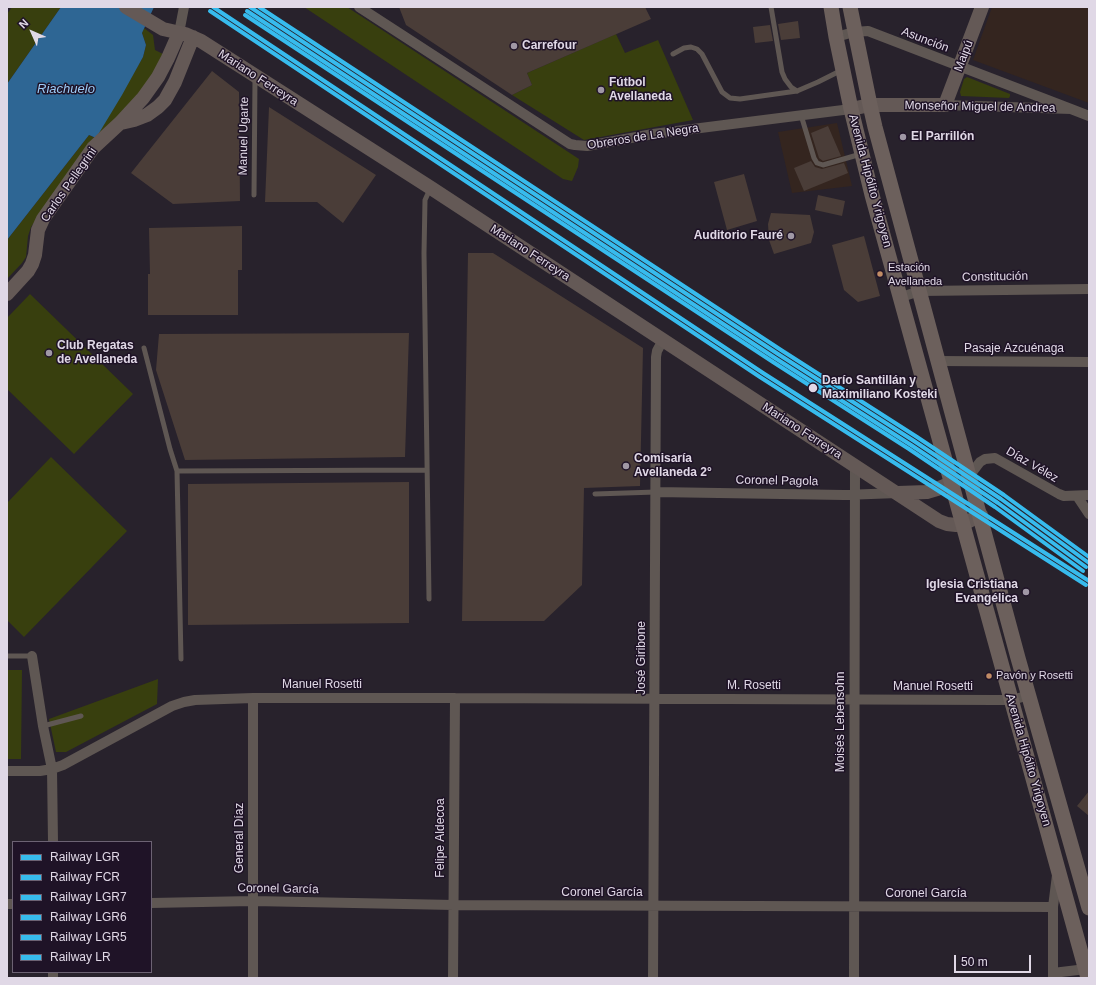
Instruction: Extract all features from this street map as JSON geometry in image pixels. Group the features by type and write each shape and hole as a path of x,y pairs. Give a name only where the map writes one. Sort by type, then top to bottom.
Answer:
{"main road":[{"name":"Avenida Hipólito Yrigoyen","path":"831,7 851,109 862,154 951,483 1087,974"},
{"name":"Avenida Hipólito Yrigoyen","path":"850,7 870,105 1029,695 1089,908"}],"street":[{"name":"Mariano Ferreyra","path":"126,7 156,26 193,37 201,41 255,77 431,188 939,521 947,524 963,524"},
{"name":"Carlos Pellegrini","path":"7,294 28,271 32,264 35,255 38,230 43,219 93,148 120,123 143,98 158,77 179,33 184,7"},
{"name":"Obreros de La Negra","path":"359,7 570,144 575,145 587,146 653,134 851,109 870,105"},
{"name":"Maipú","path":"945,104 982,7"},
{"name":"Asunción","path":"836,37 854,32 868,32 1071,109"},
{"name":"Carlos Pellegrini","path":"120,123 147,115 158,107 170,91 193,37"},
{"path":"143,98 146,106 154,109 158,107"},
{"name":"Monseñor Miguel de Andrea","path":"870,105 945,104 1071,109 1089,116"},
{"name":"Constitución","path":"901,297 920,291 1089,289"},
{"name":"José Giribone","path":"653,978 656,357 657,351 663,340"},
{"name":"Pasaje Azcuénaga","path":"939,361 1089,362"},
{"name":"Díaz Vélez","path":"970,475 980,462 985,459 995,458 1064,496 1089,495"},
{"name":"Moisés Lebensohn","path":"854,978 855,466"},
{"path":"898,494 927,492 951,483"},
{"name":"Coronel Pagola","path":"656,492 855,495 898,494"},
{"path":"1077,496 1089,514"},
{"path":"963,524 980,515"},
{"path":"32,656 43,726 52,769 53,841"},
{"path":"1012,700 1029,695"},
{"name":"General Díaz","path":"253,698 253,978"},
{"name":"Felipe Aldecoa","path":"453,978 455,698"},
{"name":"Manuel Rosetti","path":"7,771 52,769 63,765 166,709 184,702 206,699 655,699"},
{"name":"M. Rosetti","path":"655,699 854,700"},
{"name":"Manuel Rosetti","path":"854,700 1012,700"},
{"path":"1058,867 1053,908 1053,976 1087,974"},
{"name":"Coronel García","path":"152,903 253,901 454,905 1053,908"}],"lane":[{"path":"771,7 782,72 791,87 797,90"},
{"path":"673,54 684,48 691,47 697,49 702,54 722,92 730,98 740,99 797,90 843,70"},
{"name":"Manuel Ugarte","path":"254,195 255,77"},
{"path":"801,115 814,158 817,163 823,165 862,154"},
{"path":"429,599 426,470 425,200 431,188"},
{"path":"144,348 177,471 181,659"},
{"path":"177,471 426,470"},
{"path":"595,494 656,492"},
{"path":"7,656 32,656"},
{"path":"43,726 81,716"}],"shaded area":[{"path":"992,7 1089,7 1089,103 973,60"},
{"path":"837,123 852,186 792,193 778,132"}],"green space":[{"path":"12,7 61,7 7,84 7,14"},
{"path":"304,7 347,7 579,159 578,167 572,181 563,179"},
{"path":"144,28 153,35 155,50 165,55 140,95 64,179 31,227 28,236 26,257 7,279 7,240 89,135 95,138 143,57 146,45 142,33"},
{"name":"Fútbol Avellaneda","path":"616,34 625,53 658,40 693,120 584,140 512,95 532,85 527,73"},
{"path":"967,77 1010,94 1010,96 1009,98 961,96 960,92 964,79"},
{"name":"Club Regatas de Avellaneda","path":"30,294 133,394 74,454 7,389 7,318"},
{"path":"51,457 127,531 24,637 7,620 7,503"},
{"path":"7,670 22,670 21,759 7,759"},
{"path":"158,679 157,704 66,752 56,752 49,719"}],"water":[{"name":"Riachuelo","path":"61,7 154,7 142,33 146,45 143,57 96,138 89,135 7,240 7,84"}],"building":[{"name":"Carrefour","path":"399,7 645,7 651,19 527,73 532,85 512,95 406,25"},
{"path":"798,21 800,38 781,40 778,24"},
{"path":"770,25 773,41 755,43 753,27"},
{"path":"212,71 239,92 240,201 173,204 131,173"},
{"path":"269,107 376,175 343,223 317,202 265,202"},
{"path":"828,126 841,156 823,161 819,158 811,133"},
{"path":"811,161 815,167 822,169 844,163 848,173 804,191 794,168"},
{"path":"744,174 757,221 727,230 714,182"},
{"path":"818,195 845,201 842,216 815,210"},
{"name":"Auditorio Fauré","path":"771,213 810,215 814,232 811,243 774,254 769,240 768,224"},
{"path":"242,226 242,270 238,270 238,315 148,315 148,274 150,274 149,228"},
{"path":"864,236 880,296 858,302 844,290 832,245"},
{"path":"468,253 493,253 643,348 640,486 584,488 582,585 544,621 462,621"},
{"path":"409,333 405,457 185,460 156,370 159,334"},
{"path":"409,482 409,623 188,625 188,484"},
{"path":"1089,791 1089,816 1077,806"}],"rail line":[{"name":"LGR7","path":"213,7 763,373 1089,581"},
{"name":"LGR","path":"250,7 778,354 914,441 1001,499 1089,563"},
{"name":"LGR5","path":"259,7 781,350 917,437 1004,495 1089,557"},
{"name":"LGR6","path":"210,11 760,377 1086,585"},
{"name":"FCR","path":"247,11 775,358 911,445 998,503 1086,567"},
{"name":"LR","path":"245,15 773,362 909,449 995,507 1083,571"}],"place":[{"name":"Carrefour","path":"514,46"},
{"name":"Fútbol Avellaneda","path":"601,90"},
{"name":"El Parrillón","path":"903,137"},
{"name":"Auditorio Fauré","path":"791,236"},
{"name":"Estación Avellaneda","path":"880,274"},
{"name":"Club Regatas de Avellaneda","path":"49,353"},
{"name":"Darío Santillán y Maximiliano Kosteki","path":"813,388"},
{"name":"Comisaría Avellaneda 2°","path":"626,466"},
{"name":"Iglesia Cristiana Evangélica","path":"1026,592"},
{"name":"Pavón y Rosetti","path":"989,676"}]}
